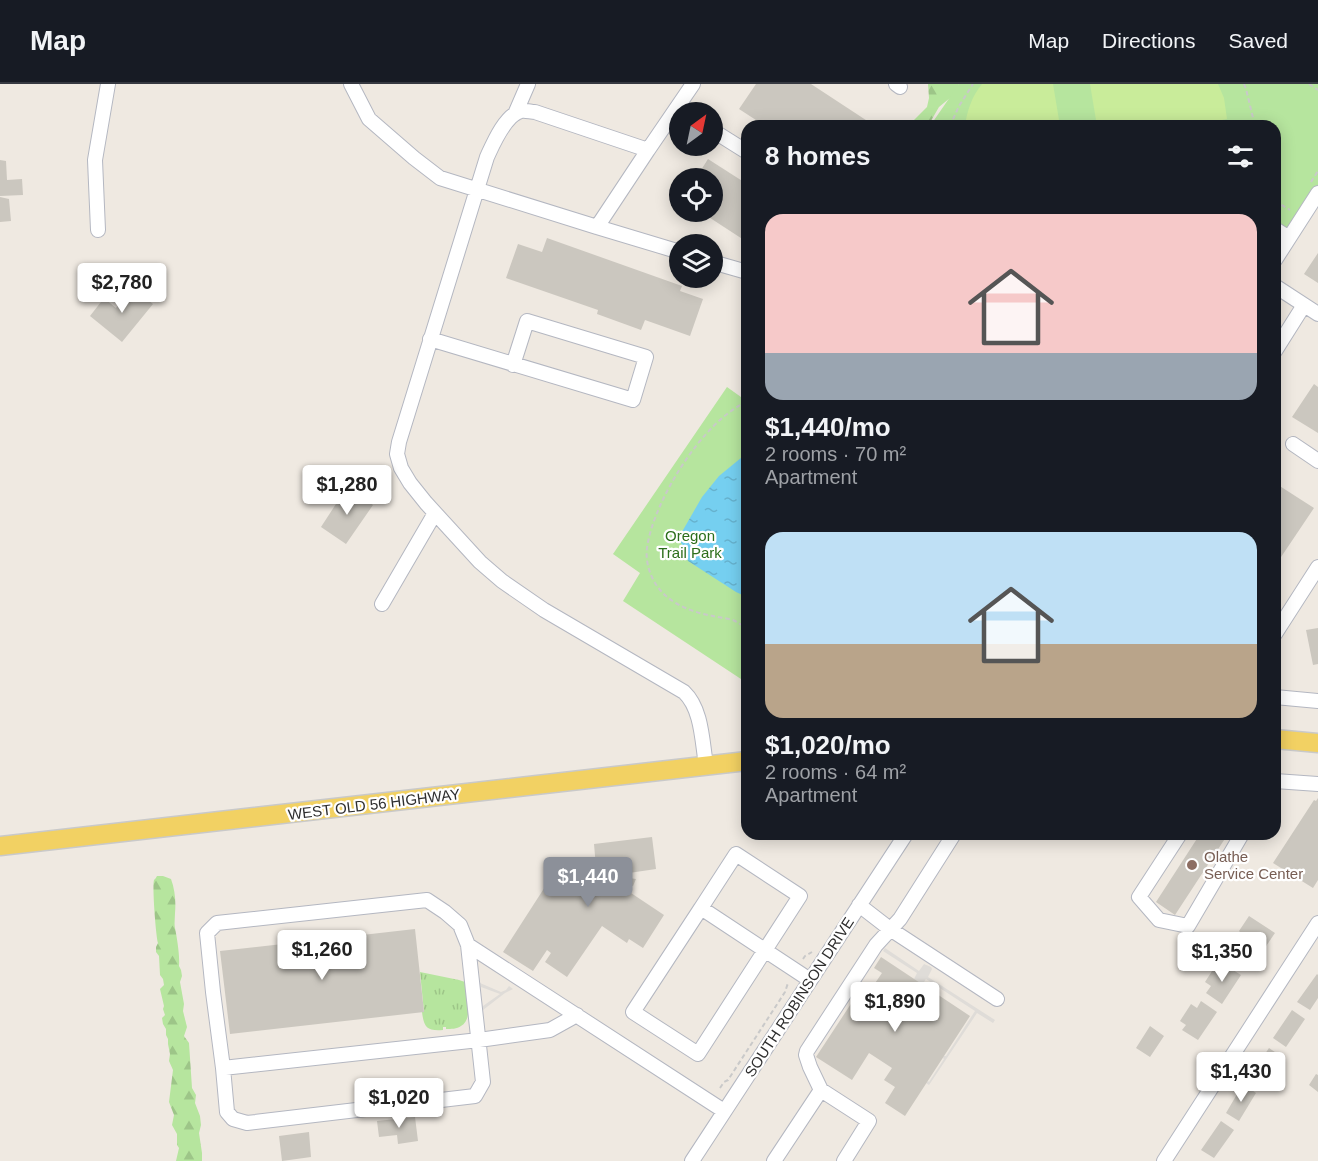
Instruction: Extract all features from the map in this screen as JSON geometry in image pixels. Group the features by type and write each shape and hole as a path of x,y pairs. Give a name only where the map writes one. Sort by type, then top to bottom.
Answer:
{"main road":[{"path":"1281,740 1318,743"},
{"name":"WEST OLD 56 HIGHWAY","path":"0,846 741,761"}],"street":[{"path":"98,230 95,160 108,84"},
{"path":"351,84 369,119 441,178 669,249"},
{"path":"515,114 528,84"},
{"path":"684,102 693,84"},
{"path":"648,150 535,112 521,111 510,117 487,157 397,454 401,468 410,483 480,562 502,581 544,610 684,692 695,705 706,765"},
{"path":"597,226 648,150 669,124"},
{"path":"723,137 741,148"},
{"path":"1281,251 1318,193"},
{"path":"1281,233 1289,238"},
{"path":"723,265 741,271"},
{"path":"1281,290 1318,314"},
{"path":"1281,341 1304,305"},
{"path":"430,339 513,365 633,400 646,357 527,321 513,365"},
{"path":"1293,444 1318,461"},
{"path":"382,604 435,513"},
{"path":"1281,625 1318,567"},
{"path":"1281,698 1318,701"},
{"path":"1281,781 1318,784"},
{"name":"SOUTH ROBINSON DRIVE","path":"692,1161 902,840"},
{"path":"844,1161 869,1121 821,1090 810,1067 807,1051 876,945 900,919 950,840"},
{"path":"1176,840 1139,897 1159,920 1188,926 1238,840"},
{"path":"736,854 800,896 698,1054 633,1012 701,908 736,854"},
{"path":"427,900 460,926 468,945 483,1082 475,1096 247,1123 233,1119 227,1112 207,933 217,923 427,900"},
{"path":"859,905 890,929 997,999"},
{"path":"701,908 810,980"},
{"path":"1164,1161 1318,923"},
{"path":"468,945 724,1111"},
{"path":"223,1068 479,1040 549,1030 577,1016"},
{"path":"774,1161 821,1090"}],"path":[{"path":"953,120 973,84"},
{"path":"1244,84 1254,120"},
{"path":"1309,84 1318,90"},
{"path":"1281,205 1292,212"},
{"path":"741,404 702,438 664,496 652,527 647,550 651,577 672,601 693,611 735,620 741,624"},
{"path":"720,1088 728,1080 785,992 789,980"}],"green space":[{"path":"928,84 959,84 956,93 939,107 931,120 914,120 927,107"},
{"path":"959,84 1318,84 1318,193 1281,251 1281,120 934,120"},
{"path":"982,84 1053,84 1059,120 966,120 975,94"},
{"path":"1090,84 1218,84 1224,98 1227,119 1222,120 1096,120"},
{"name":"Oregon Trail Park","path":"727,387 741,397 741,679 623,601 640,573 613,554"},
{"path":"157,876 171,879 174,891 175,926 182,976 180,982 187,1027 184,1036 189,1043 192,1088 196,1095 195,1103 200,1116 202,1161 176,1161 179,1148 177,1134 172,1125 174,1115 169,1102 173,1070 169,1061 168,1039 162,1018 165,1015 160,989 164,985 160,975 159,956 156,952 158,943 154,912 154,880"},
{"path":"420,972 465,982 468,1012 465,1023 456,1028 443,1027 443,1030 430,1029 425,1025"}],"shaded area":[{"path":"885,948 919,971 924,964 931,967 928,977 995,1020 993,1023 977,1013 929,1085 926,1083 929,1082 975,1011 926,979 922,985 914,979 917,973 883,951"},
{"path":"480,983 501,992 509,986 513,989 483,1010 483,1006 500,994 481,987"}],"water":[{"path":"741,458 741,594 688,561 679,537 702,497 719,476"}],"building":[{"path":"756,84 811,84 866,120 756,120 739,109"},
{"path":"708,159 722,168 702,168"},
{"path":"0,160 6,161 7,180 22,179 23,195 0,196"},
{"path":"723,169 741,180 741,238 716,222 723,222"},
{"path":"0,197 9,199 11,221 0,222"},
{"path":"547,238 669,281 669,288 681,288 680,291 703,299 690,336 645,320 641,330 597,314 598,310 506,278 518,244 542,252"},
{"path":"1318,253 1318,283 1304,274"},
{"path":"132,288 153,304 122,342 90,316 104,298 116,308"},
{"path":"1314,384 1318,387 1318,433 1292,417"},
{"path":"347,487 373,505 346,544 321,527"},
{"path":"1281,487 1314,508 1281,557"},
{"path":"1318,628 1318,664 1313,665 1306,630"},
{"path":"1318,798 1318,880 1313,888 1273,863 1314,800"},
{"path":"652,837 656,869 629,873 629,878 636,879 633,886 627,884 625,889 664,915 643,948 629,939 627,943 602,926 567,977 545,962 551,953 547,950 533,971 503,952 561,862 595,884 596,882 591,879 593,867 596,867 594,844"},
{"path":"1196,840 1224,840 1175,915 1156,902"},
{"path":"1249,916 1275,933 1262,952 1250,944 1242,955 1231,948"},
{"path":"415,929 424,1012 230,1034 220,951"},
{"path":"881,957 970,1016 905,1116 885,1103 895,1087 884,1080 892,1068 869,1053 852,1080 816,1057 862,987 869,992 882,973 874,968"},
{"path":"1225,965 1241,975 1222,1004 1206,993 1211,986 1205,982 1214,968 1220,972"},
{"path":"1317,974 1318,998 1310,1010 1297,1002"},
{"path":"1201,1001 1217,1012 1198,1040 1182,1030 1186,1025 1180,1021 1191,1004 1197,1008"},
{"path":"1292,1010 1305,1019 1286,1047 1273,1038"},
{"path":"1150,1026 1164,1036 1150,1057 1136,1048"},
{"path":"1269,1048 1281,1056 1262,1084 1250,1076"},
{"path":"1316,1074 1318,1075 1318,1092 1309,1085"},
{"path":"1243,1084 1256,1093 1239,1121 1226,1113"},
{"path":"415,1117 418,1141 398,1144 397,1135 379,1137 377,1121"},
{"path":"1221,1121 1234,1130 1214,1158 1201,1150"},
{"path":"309,1132 311,1157 282,1161 279,1136"}],"place":[{"name":"Olathe Service Center","path":"1192,865"}]}
